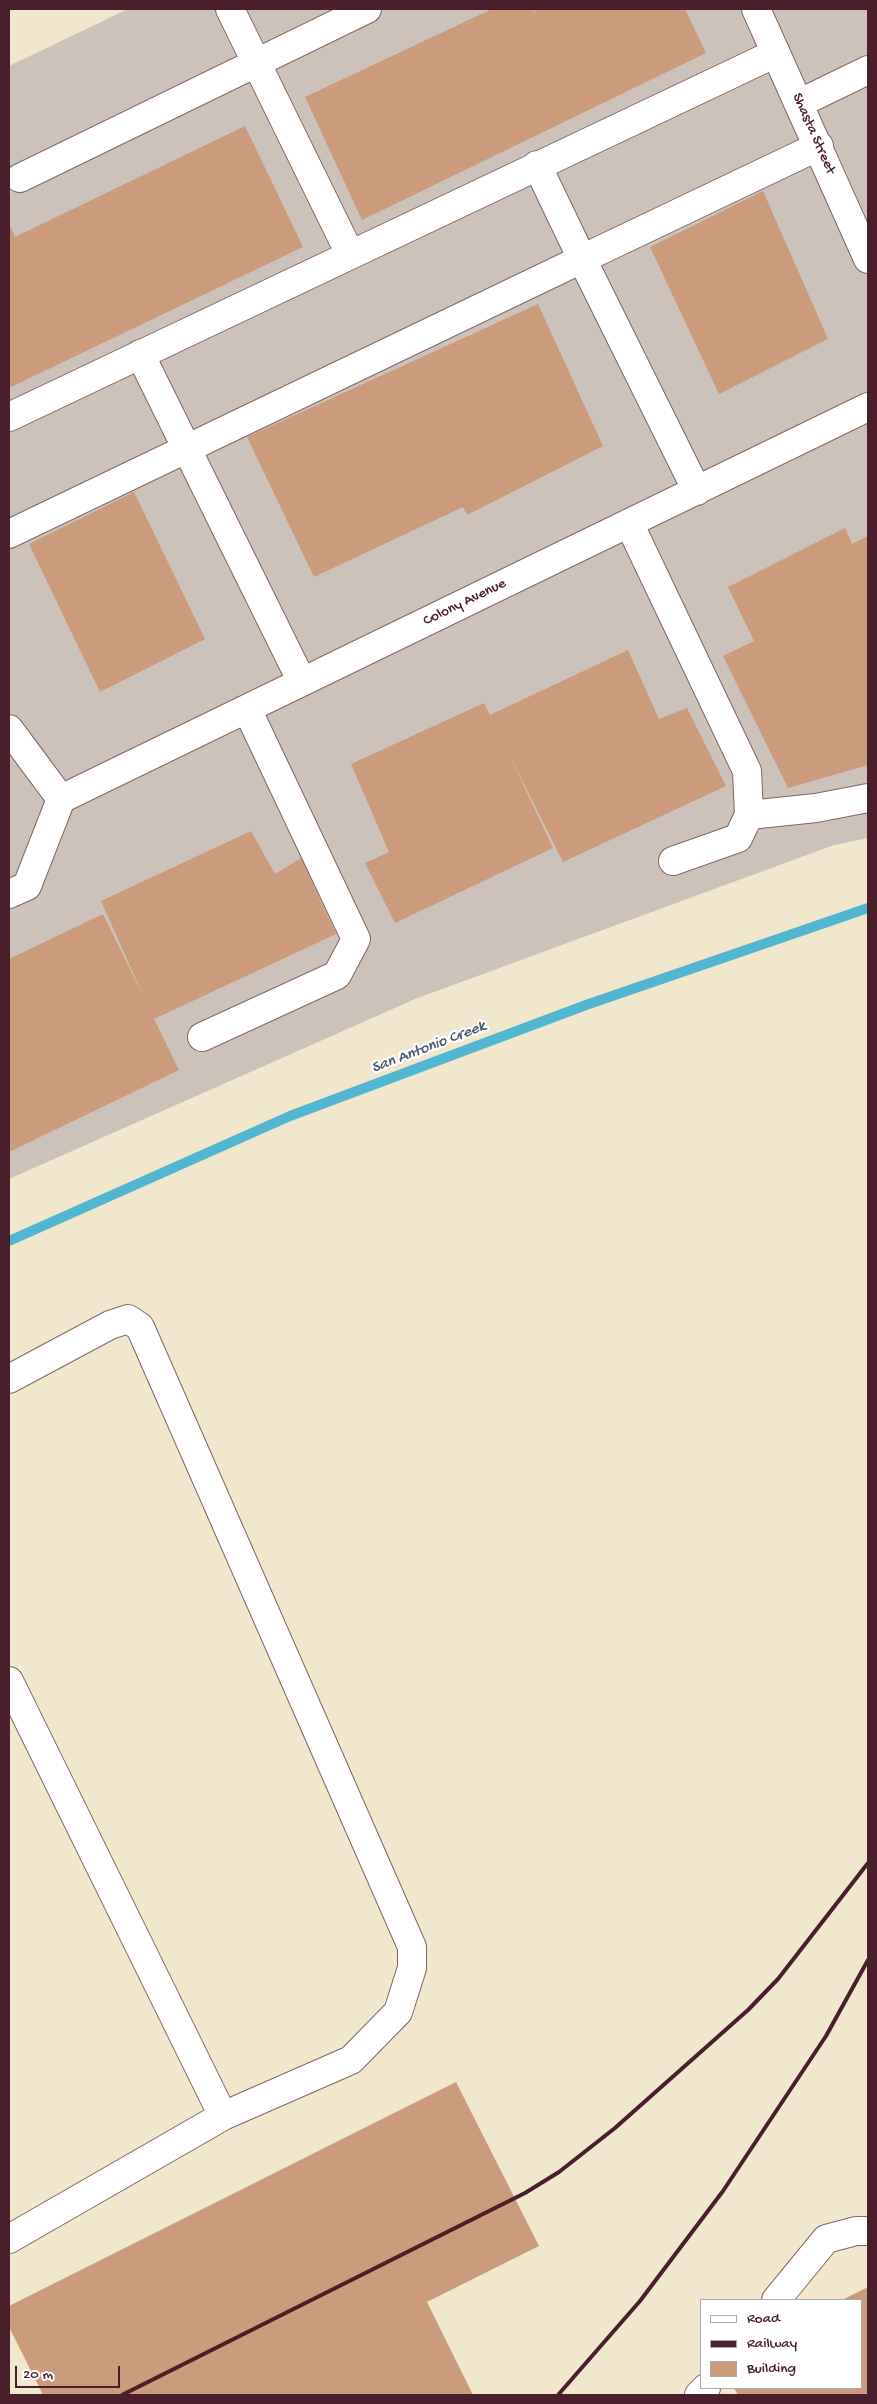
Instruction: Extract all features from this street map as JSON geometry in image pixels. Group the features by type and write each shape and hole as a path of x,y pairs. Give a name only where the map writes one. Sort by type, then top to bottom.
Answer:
{"street":[{"path":"230,9 350,254"},
{"path":"20,178 368,9"},
{"name":"Shasta Street","path":"756,9 800,102 868,259"},
{"path":"9,417 776,53"},
{"path":"800,102 868,70"},
{"path":"9,534 819,146"},
{"path":"537,165 697,490"},
{"path":"140,354 302,682"},
{"name":"Colony Avenue","path":"61,799 868,407"},
{"path":"630,523 747,770 749,815 738,838 673,862"},
{"path":"202,1037 337,975 356,939 247,709"},
{"path":"9,729 19,760 61,799 27,886 9,894"},
{"path":"749,815 816,808 868,798"},
{"path":"9,1379 110,1325 128,1320 140,1326 412,1947 412,1968 398,2012 352,2060 223,2116 9,2239"},
{"path":"9,1681 223,2116"},
{"path":"777,2299 826,2239 856,2231 868,2231"}],"shaded area":[{"path":"128,9 868,9 868,838 834,845 415,999 9,1179 9,66"}],"building":[{"path":"492,9 533,9 536,16 534,9 685,9 706,53 362,220 305,97"},
{"path":"245,126 303,247 9,388 9,223 15,237"},
{"path":"763,191 828,339 719,394 650,247"},
{"path":"538,304 603,446 467,515 463,507 314,577 247,437"},
{"path":"134,492 205,639 100,692 29,544"},
{"path":"845,528 852,544 868,536 868,765 788,788 723,656 754,641 728,587"},
{"path":"628,650 659,719 687,708 726,786 563,862 507,750 553,848 395,923 365,863 389,852 351,764 484,703 490,715"},
{"path":"251,831 275,874 301,858 336,934 154,1019 179,1070 9,1152 9,959 103,914 145,1000 101,901"},
{"path":"456,2082 539,2246 427,2302 473,2395 43,2395 9,2327 9,2306"},
{"path":"868,2287 868,2395 738,2395 735,2389 862,2389 862,2299 844,2299"}],"waterway":[{"name":"San Antonio Creek","path":"9,1241 290,1116 586,1005 868,908"}],"railway":[{"path":"122,2395 525,2193 559,2172 615,2128 748,2010 778,1979 868,1863"},
{"path":"558,2395 640,2301 723,2191 826,2036 868,1960"}]}
